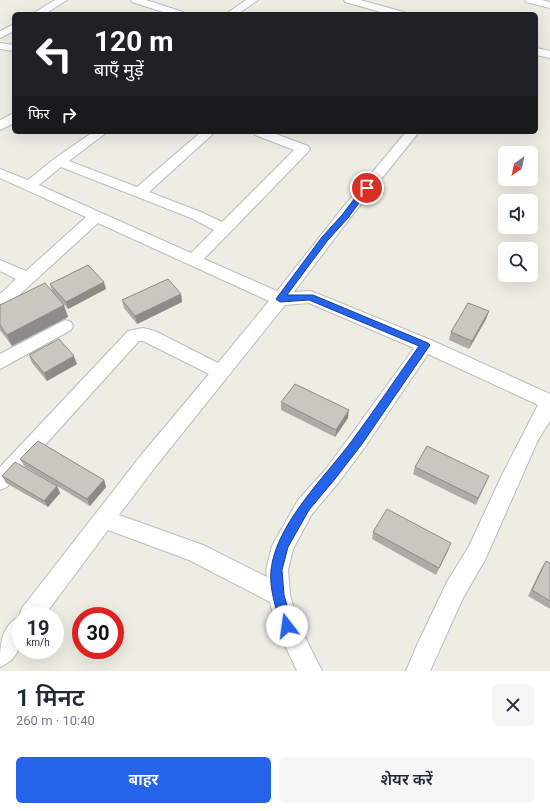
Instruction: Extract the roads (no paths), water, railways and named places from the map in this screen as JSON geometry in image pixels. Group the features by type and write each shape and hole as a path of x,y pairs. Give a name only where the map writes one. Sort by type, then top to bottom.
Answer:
{"street":[{"path":"41,12 62,0"},
{"path":"136,0 154,2 175,12"},
{"path":"234,12 253,0"},
{"path":"349,0 390,12"},
{"path":"532,11 537,1 550,5"},
{"path":"0,35 12,28"},
{"path":"0,46 12,48"},
{"path":"538,52 550,55"},
{"path":"0,126 12,118"},
{"path":"30,186 59,162 98,134"},
{"path":"139,193 207,134"},
{"path":"193,260 223,228 303,149 265,134"},
{"path":"37,607 149,460 280,299 325,239 345,216 358,197 411,134"},
{"path":"59,162 196,215 223,228"},
{"path":"0,173 280,299 310,297 425,345 549,401 543,416 531,435 508,481 477,553 455,590 418,671"},
{"path":"0,303 96,216"},
{"path":"0,265 28,278"},
{"path":"0,362 65,326"},
{"path":"2,472 134,336 142,334 148,336 221,372"},
{"path":"310,671 287,626 278,595 276,570 283,546 305,507 332,476 358,441 425,345"},
{"path":"104,519 195,552 278,595"},
{"path":"0,655 12,640"}]}
